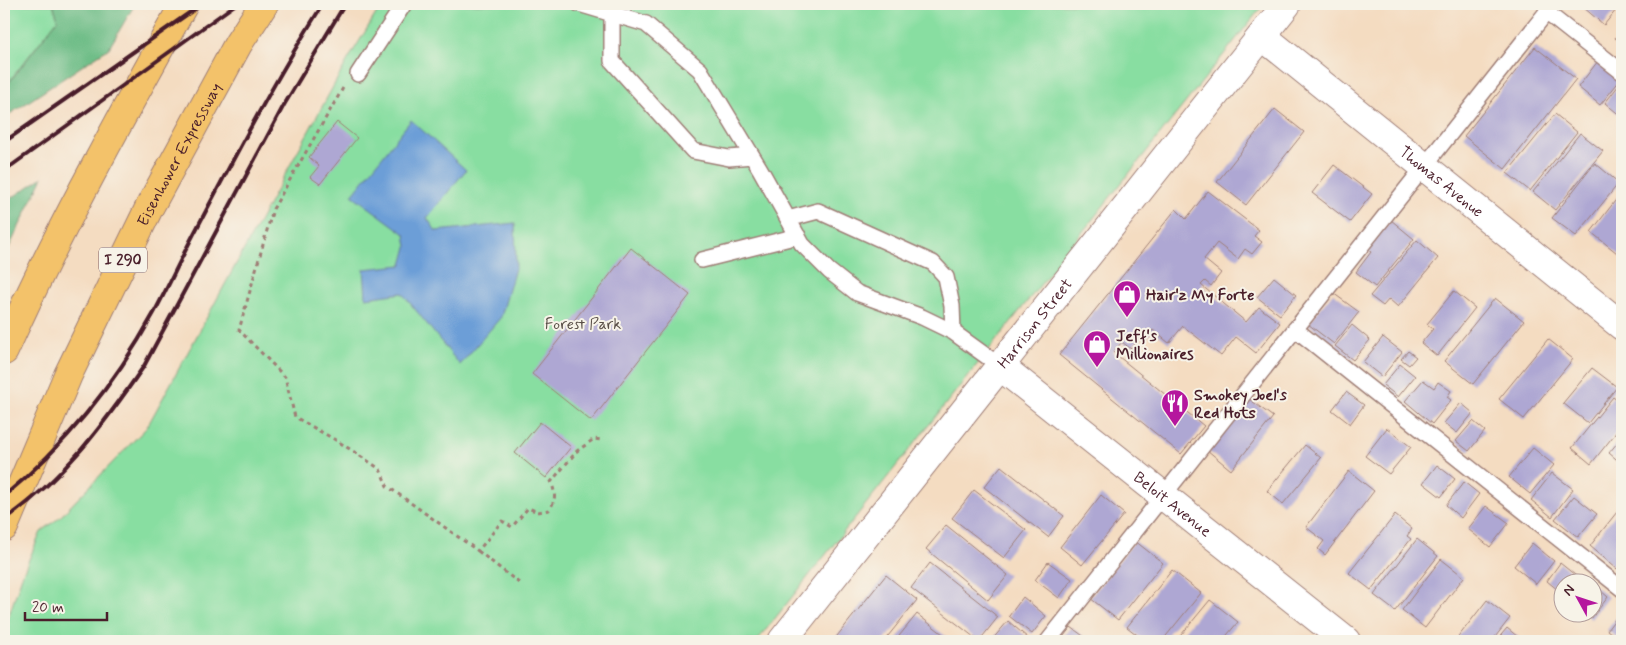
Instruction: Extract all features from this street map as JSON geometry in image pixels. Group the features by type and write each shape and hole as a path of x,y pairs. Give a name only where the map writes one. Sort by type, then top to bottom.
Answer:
{"highway":[{"path":"4,351 30,293 88,178 184,4"},
{"name":"Eisenhower Expressway","path":"4,527 68,375 150,206 238,44 264,4"}],"street":[{"name":"Harrison Street","path":"782,641 1288,4"},
{"name":"Thomas Avenue","path":"1262,36 1622,326"},
{"name":"Beloit Avenue","path":"1000,366 1346,641"}],"lane":[{"path":"358,74 404,4"},
{"path":"579,4 646,24 700,70 802,244 829,271 857,293 922,317 953,332 1000,366"},
{"path":"1048,641 1550,8 1622,72"},
{"path":"612,14 612,61 693,151 729,158 752,156"},
{"path":"788,219 818,211 933,263 946,277 952,306 953,332"},
{"path":"702,260 798,236"},
{"path":"1295,329 1622,589"}],"path":[{"path":"358,74 345,85 273,209 239,330 285,377 295,417 339,442 380,469 388,486 519,583"},
{"path":"478,551 502,522 512,527 528,508 538,512 548,510 555,502 555,492 551,482 577,451 594,439 602,440"}],"green space":[{"path":"4,4 53,4 58,19 4,88"},
{"path":"53,4 135,4 109,48 4,118 4,89 58,19"},
{"name":"Forest Park","path":"382,4 1264,4 757,641 4,641 4,630 23,573 41,532 60,517 147,427 346,63"},
{"path":"43,177 4,258 4,203"}],"water":[{"path":"411,120 466,170 427,218 436,231 515,223 516,265 501,317 460,365 402,293 366,298 364,269 402,265 407,247 405,234 352,195"}],"building":[{"path":"1585,4 1621,4 1604,25 1583,7"},
{"path":"1622,29 1622,44 1615,38"},
{"path":"1535,47 1576,79 1505,169 1464,136"},
{"path":"1598,61 1621,79 1600,105 1578,87"},
{"path":"1622,81 1622,117 1605,103"},
{"path":"1275,109 1304,132 1246,205 1217,182"},
{"path":"1555,114 1577,132 1530,191 1507,173"},
{"path":"337,122 357,138 320,184 310,177 319,166 309,157"},
{"path":"1580,133 1603,151 1555,210 1533,192"},
{"path":"1595,163 1619,183 1576,236 1552,218"},
{"path":"1334,165 1372,194 1350,222 1312,193"},
{"path":"1208,191 1259,230 1254,236 1262,242 1252,254 1245,249 1238,259 1217,243 1204,259 1221,273 1211,286 1205,281 1201,285 1246,322 1259,307 1280,323 1256,353 1236,337 1221,356 1183,326 1169,343 1153,330 1147,337 1142,334 1131,349 1122,342 1113,352 1204,426 1181,454 1059,355 1176,209 1186,219"},
{"path":"1622,192 1622,257 1591,232"},
{"path":"1391,220 1414,239 1375,287 1356,272 1371,252 1367,249"},
{"path":"1417,240 1438,258 1398,307 1389,299 1383,306 1370,296"},
{"path":"631,248 690,295 591,421 532,374"},
{"path":"1274,277 1296,295 1280,315 1257,297"},
{"path":"1454,291 1475,308 1437,356 1421,343 1433,329 1427,324"},
{"path":"1333,293 1359,312 1334,344 1308,324"},
{"path":"1495,298 1524,321 1473,384 1444,361"},
{"path":"1352,325 1370,340 1353,360 1335,346"},
{"path":"1383,337 1402,352 1382,377 1363,362"},
{"path":"1548,339 1573,359 1524,419 1499,399"},
{"path":"1408,351 1416,357 1409,365 1401,359"},
{"path":"1400,364 1415,376 1398,397 1383,385"},
{"path":"1592,368 1617,387 1588,423 1563,403"},
{"path":"1423,380 1434,388 1438,382 1451,391 1447,397 1451,400 1432,424 1405,401"},
{"path":"1346,392 1364,405 1350,424 1332,410"},
{"path":"1613,397 1622,404 1622,425 1591,464 1572,448"},
{"path":"1248,398 1273,417 1231,470 1207,450"},
{"path":"1461,403 1473,413 1457,433 1444,423"},
{"path":"1473,421 1485,431 1469,451 1456,441"},
{"path":"540,422 571,447 546,478 515,453"},
{"path":"1387,428 1411,447 1389,474 1365,456"},
{"path":"1622,437 1622,464 1609,453"},
{"path":"1305,445 1321,458 1283,504 1267,491"},
{"path":"1533,448 1554,465 1530,494 1509,477"},
{"path":"1437,465 1455,479 1441,497 1423,483"},
{"path":"1001,466 1064,516 1048,537 984,487"},
{"path":"1349,471 1374,491 1325,555 1318,549 1324,541 1306,527"},
{"path":"1552,473 1573,489 1552,517 1531,500"},
{"path":"1464,482 1479,494 1461,518 1446,505"},
{"path":"974,490 1026,530 1004,558 952,518"},
{"path":"1101,495 1124,514 1082,565 1060,547"},
{"path":"1574,496 1597,514 1578,537 1555,519"},
{"path":"1486,506 1509,523 1490,547 1468,529"},
{"path":"1617,512 1622,517 1622,562 1617,569 1590,546"},
{"path":"1395,515 1412,529 1407,536 1411,539 1371,590 1349,573"},
{"path":"946,525 1008,575 988,600 926,549"},
{"path":"1417,539 1438,556 1395,611 1374,595"},
{"path":"1135,541 1163,563 1118,620 1090,598"},
{"path":"1532,543 1554,561 1536,584 1514,566"},
{"path":"1441,559 1464,577 1425,628 1402,610"},
{"path":"1048,562 1072,579 1059,598 1035,580"},
{"path":"930,563 998,617 979,641 911,588"},
{"path":"1560,563 1571,572 1554,572 1554,587 1547,581"},
{"path":"1172,570 1201,593 1162,641 1145,641 1127,627"},
{"path":"886,575 917,600 884,641 833,641"},
{"path":"1604,594 1608,597 1604,602"},
{"path":"1023,597 1046,616 1032,634 1009,616"},
{"path":"1210,600 1238,622 1222,641 1176,641"},
{"path":"1487,600 1510,618 1492,641 1455,641"},
{"path":"1622,610 1622,641 1621,641 1607,630"},
{"path":"917,614 952,641 895,641"},
{"path":"1008,621 1028,638 1026,641 991,641"},
{"path":"1071,627 1090,641 1060,641"},
{"path":"1507,628 1523,641 1496,641"}],"railway":[{"path":"4,142 202,4"},
{"path":"4,171 236,4"},
{"path":"4,496 48,456 88,412 123,364 154,313 258,114 323,4"},
{"path":"4,520 64,469 98,430 144,366 284,105 345,4"}],"place":[{"name":"Hair'z My Forte","path":"1127,318"},
{"name":"Jeff's Millionaires","path":"1097,368"},
{"name":"Smokey Joel's Red Hots","path":"1175,427"}]}
